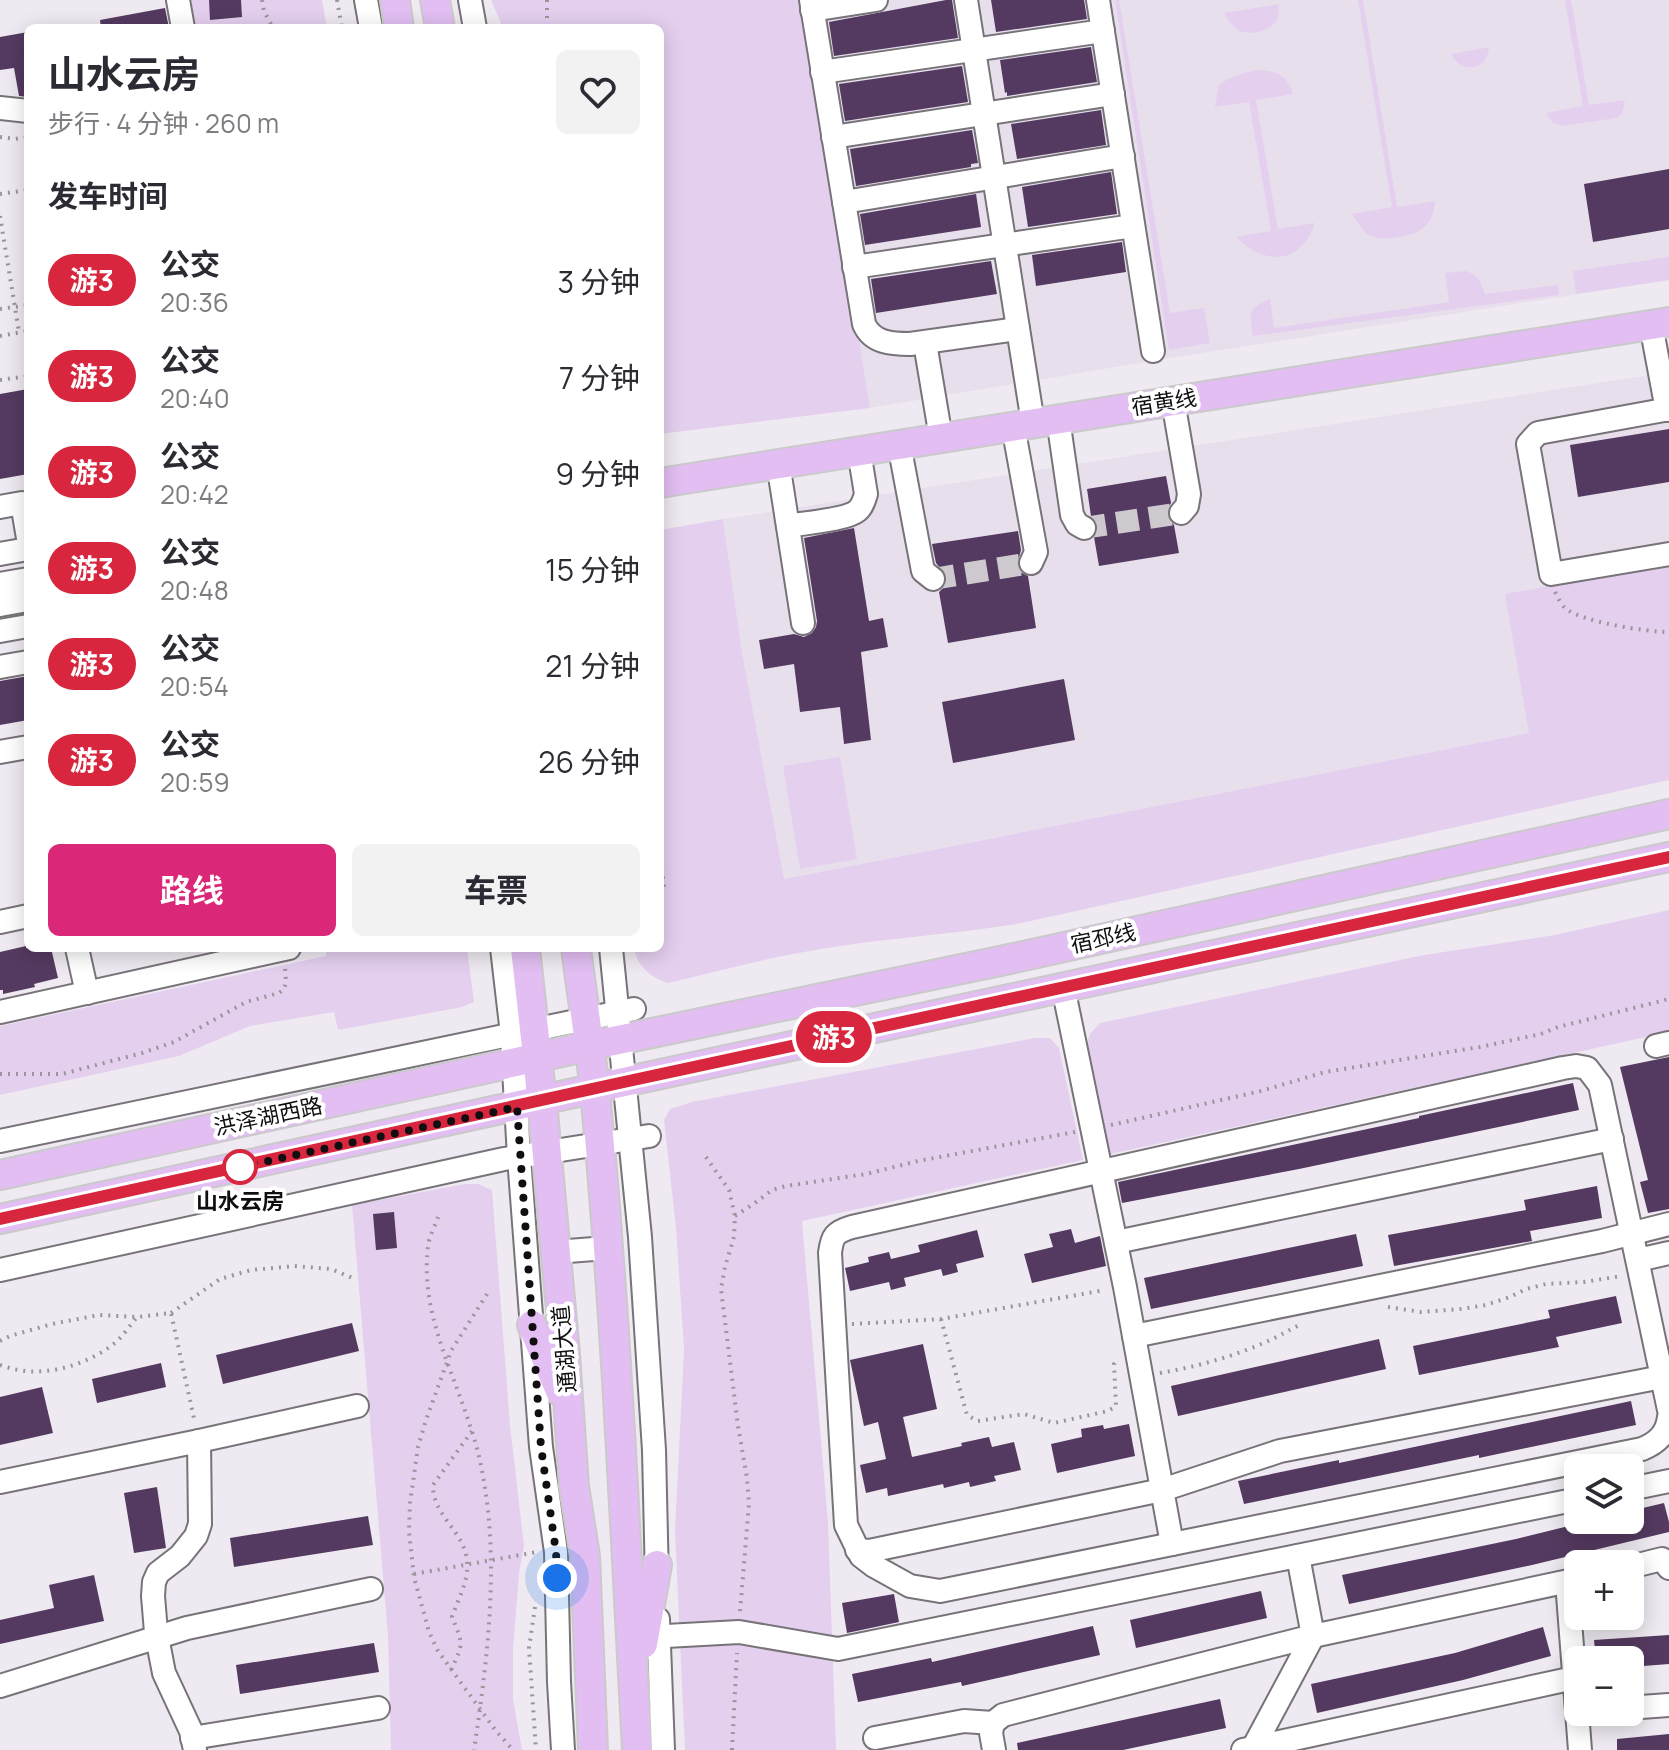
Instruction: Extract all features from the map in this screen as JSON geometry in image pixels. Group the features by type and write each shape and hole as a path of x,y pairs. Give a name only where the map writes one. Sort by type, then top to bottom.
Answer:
{"main road":[{"path":"395,0 398,24"},
{"path":"435,0 439,24"},
{"name":"宿黄线","path":"664,482 1660,324"},
{"name":"宿邳线","path":"525,1060 589,1046 624,1020 1005,960 1669,814"},
{"name":"宿邳线","path":"529,1104 1669,857"},
{"name":"通湖大道","path":"525,952 523,1031 532,1154 555,1252 574,1486 585,1556 593,1750"},
{"path":"577,952 595,1088 619,1406 637,1750"},
{"name":"洪泽湖西路","path":"0,1175 525,1060"},
{"name":"洪泽湖西路","path":"0,1219 529,1104"},
{"path":"532,1325 569,1412"},
{"path":"634,1692 657,1565"}],"street":[{"path":"178,0 182,24"},
{"path":"366,0 370,24"},
{"path":"470,0 474,24"},
{"path":"876,0 811,5 864,324 868,333 893,344 925,343 1018,329"},
{"path":"966,0 1035,423 1036,552 1031,563"},
{"path":"1098,0 1153,351"},
{"path":"822,72 1103,31"},
{"path":"833,137 1113,94"},
{"path":"0,108 24,111"},
{"path":"844,202 1123,156"},
{"path":"854,267 1133,226"},
{"path":"1660,324 1668,409 1538,433 1528,444 1551,574 1669,554"},
{"path":"925,343 941,438"},
{"path":"1173,401 1189,494 1187,506 1181,513"},
{"path":"1035,423 1072,515 1077,524 1084,528"},
{"path":"899,444 923,571 933,579"},
{"path":"788,526 840,518 861,507 866,494 859,451"},
{"path":"778,463 803,623"},
{"path":"0,507 22,503 24,515"},
{"path":"0,554 24,550"},
{"path":"0,584 24,580"},
{"path":"0,605 24,601"},
{"path":"0,631 24,627"},
{"path":"0,667 24,663"},
{"path":"0,752 24,748"},
{"path":"0,922 24,917"},
{"path":"78,952 87,993"},
{"path":"0,1012 272,952"},
{"path":"503,952 523,1031"},
{"path":"612,952 624,1020 624,1082 639,1137 640,1237 654,1450 663,1750"},
{"path":"1063,987 1136,1342 1172,1544"},
{"path":"0,1141 585,1018 624,1020"},
{"path":"857,1550 869,1551 1162,1490 1280,1451 1666,1393 1663,1349 1639,1266 1600,1085 1587,1068 1576,1066 838,1231 832,1238 830,1253 846,1525 857,1550 861,1556 890,1577 910,1586 940,1591 1642,1449 1655,1444 1664,1432 1669,1417"},
{"path":"0,1270 532,1154 639,1137"},
{"path":"1116,1242 1612,1139"},
{"path":"532,1154 532,1325 541,1447 556,1552 563,1750"},
{"path":"1136,1342 1669,1224"},
{"path":"555,1252 607,1248"},
{"path":"1639,1266 1669,1253"},
{"path":"0,1482 357,1406"},
{"path":"199,1441 200,1524 196,1536 180,1556 158,1573 153,1596 164,1673 193,1744 378,1708"},
{"path":"1644,1486 1669,1481"},
{"path":"1426,1493 1433,1528"},
{"path":"666,1636 739,1632 838,1649 1564,1502"},
{"path":"1249,1749 1313,1636 1298,1556"},
{"path":"1644,1564 1662,1559 1669,1568"},
{"path":"994,1750 993,1723 1003,1715 1313,1636 1564,1582"},
{"path":"0,1686 187,1628 371,1589"},
{"path":"1249,1749 1564,1686"},
{"path":"1644,1707 1669,1705"},
{"path":"875,1738 964,1721 993,1723"},
{"path":"1579,1726 1580,1750"}],"path":[{"path":"262,0 271,24"},
{"path":"337,0 341,24"},
{"path":"547,0 547,24"},
{"path":"0,137 24,138"},
{"path":"0,194 24,191"},
{"path":"0,216 19,332"},
{"path":"0,309 24,306"},
{"path":"0,336 24,331"},
{"path":"0,380 24,377"},
{"path":"1551,574 1563,606 1574,614 1630,629 1669,632"},
{"path":"0,1074 62,1074 174,1042 246,1002 284,989 286,952"},
{"path":"735,1216 772,1190 786,1186 866,1174 918,1161 1092,1129 1261,1091 1325,1072 1425,1057 1541,1034 1571,1023 1669,999"},
{"path":"706,1157 729,1190 735,1216 734,1237 721,1289 749,1504 732,1750"},
{"path":"438,1217 428,1244 431,1317 472,1431 484,1483 490,1540 488,1630 474,1750"},
{"path":"0,1341 52,1324 99,1315 137,1317 171,1313 220,1279 251,1270 294,1266 331,1269 355,1279"},
{"path":"1379,1307 1421,1312 1486,1305 1526,1289 1546,1284 1584,1282 1639,1266"},
{"path":"834,1326 941,1319 1125,1287"},
{"path":"487,1294 451,1351 418,1447 409,1532 414,1574 429,1632 438,1651 513,1750"},
{"path":"171,1313 199,1441"},
{"path":"0,1365 42,1371 67,1367 90,1358 116,1342 137,1317"},
{"path":"941,1319 967,1415 978,1421 1024,1414 1054,1423 1108,1411 1116,1406 1114,1364 1136,1342"},
{"path":"1141,1371 1161,1373 1216,1359 1302,1325"},
{"path":"451,1670 462,1647 452,1617 468,1565 463,1546 436,1503 433,1485 472,1431"},
{"path":"414,1574 544,1551"}],"shaded area":[{"path":"186,0 322,0 326,24 190,24"},
{"path":"491,0 804,0 870,408 664,434 664,24 501,24"},
{"path":"804,0 1669,0 1669,280 870,408"},
{"path":"1115,0 1119,0 1170,313 1204,308 1210,343 1169,350"},
{"path":"1358,0 1363,0 1397,207 1435,201 1432,217 1425,227 1395,238 1367,234 1352,214 1392,207"},
{"path":"1565,0 1571,0 1589,105 1625,100 1622,114 1616,118 1562,126 1552,122 1546,113 1583,106"},
{"path":"1279,4 1275,23 1259,32 1247,33 1236,29 1224,13"},
{"path":"1489,47 1484,61 1473,67 1461,65 1451,54"},
{"path":"1262,70 1282,76 1293,94 1256,100 1278,229 1315,223 1301,247 1281,257 1259,253 1236,237 1271,231 1249,102 1215,107 1219,85 1239,74"},
{"path":"1669,257 1669,280 1576,294 1573,271"},
{"path":"1466,271 1477,277 1485,294 1558,285 1559,295 1253,336 1252,313 1258,305 1270,299 1274,328 1449,302 1445,273"},
{"path":"1669,372 1669,703 783,879 743,658 723,519"},
{"path":"723,519 743,658 784,879 1529,733 1505,594 1669,565 1669,780 1017,924 821,949 668,983 646,970 635,952 664,952 664,529"},
{"path":"840,757 857,859 800,869 783,766"},
{"path":"1669,910 1669,1032 1106,1155 1086,1047 1090,1034 1100,1023 1424,955 1555,935"},
{"path":"326,952 468,952 474,1002 462,1007 338,1030 334,1012 250,1026 179,1056 0,1095 0,1026 326,956"},
{"path":"1035,1038 1050,1038 1059,1048 1083,1160 802,1221 828,1522 836,1750 685,1750 675,1531 684,1349 676,1228 664,1120 670,1109 692,1102"},
{"path":"478,1184 492,1190 510,1425 524,1546 513,1650 513,1700 522,1750 391,1750 388,1636 352,1205"}],"building":[{"path":"209,0 241,0 242,17 210,20"},
{"path":"952,0 958,38 834,56 829,22"},
{"path":"991,0 1084,0 1087,19 996,32"},
{"path":"165,8 168,24 100,24 100,20"},
{"path":"24,33 24,97 19,96 14,68 0,70 0,37"},
{"path":"1091,47 1097,82 1007,96 1005,93 1000,60"},
{"path":"962,66 968,102 845,121 839,84"},
{"path":"1101,110 1106,145 1017,159 1011,124"},
{"path":"972,130 978,163 971,164 971,167 856,186 850,149"},
{"path":"1669,169 1669,229 1593,242 1584,184"},
{"path":"1111,172 1117,214 1028,227 1022,187"},
{"path":"976,194 981,227 865,245 860,214"},
{"path":"1122,242 1126,272 1036,286 1032,255"},
{"path":"991,261 997,294 876,313 871,279"},
{"path":"24,390 24,475 0,479 0,394"},
{"path":"1669,429 1669,482 1578,497 1570,445"},
{"path":"1166,476 1171,503 1167,510 1168,517 1174,525 1179,553 1099,566 1094,537 1098,527 1091,516 1087,489"},
{"path":"854,528 869,621 883,618 888,647 861,652 871,740 844,744 840,707 800,712 794,664 764,669 759,640 794,634 804,637 812,633 817,621 804,538"},
{"path":"1018,531 1021,550 1017,565 1020,572 1028,576 1036,628 948,643 939,592 947,580 936,563 932,544"},
{"path":"24,677 24,721 0,725 0,681"},
{"path":"1064,679 1075,740 953,763 942,702"},
{"path":"24,946 24,952 52,952 58,978 3,994 0,990 0,952"},
{"path":"1669,1057 1669,1209 1648,1213 1640,1182 1648,1180 1620,1067"},
{"path":"1573,1083 1579,1110 1122,1203 1118,1182"},
{"path":"1597,1186 1602,1218 1530,1231 1532,1241 1394,1266 1388,1235 1526,1210 1524,1200"},
{"path":"394,1212 397,1248 376,1250 373,1214"},
{"path":"1071,1229 1075,1243 1100,1236 1106,1266 1032,1283 1024,1254 1053,1247 1049,1234"},
{"path":"977,1230 984,1257 956,1264 958,1272 943,1276 941,1269 904,1278 906,1286 891,1290 889,1282 850,1291 845,1268 869,1262 868,1257 889,1252 891,1259 920,1252 918,1245"},
{"path":"1356,1234 1363,1266 1151,1309 1144,1278"},
{"path":"1616,1296 1622,1323 1556,1337 1559,1347 1419,1375 1413,1346 1550,1318 1548,1310"},
{"path":"352,1323 359,1351 223,1384 216,1355"},
{"path":"1379,1339 1386,1369 1178,1416 1171,1386"},
{"path":"923,1344 937,1409 903,1417 912,1457 989,1437 992,1447 1014,1442 1021,1470 994,1476 996,1481 970,1487 969,1482 944,1488 943,1484 888,1496 887,1488 866,1493 860,1465 886,1459 878,1422 864,1426 850,1360"},
{"path":"161,1363 166,1387 97,1403 92,1379"},
{"path":"42,1387 53,1433 0,1445 0,1397"},
{"path":"1631,1401 1636,1425 1479,1458 1479,1455 1244,1504 1238,1481 1339,1460 1339,1463"},
{"path":"1129,1424 1135,1456 1057,1473 1051,1444 1082,1437 1081,1429"},
{"path":"157,1487 166,1548 134,1553 124,1493"},
{"path":"1664,1503 1669,1532 1594,1550 1564,1550 1564,1557 1349,1604 1342,1575 1564,1527 1564,1534 1644,1534 1644,1508"},
{"path":"368,1516 373,1545 234,1567 230,1538"},
{"path":"94,1575 104,1621 0,1644 0,1620 54,1608 49,1585"},
{"path":"1261,1591 1267,1618 1136,1648 1130,1620"},
{"path":"894,1594 899,1622 847,1633 842,1603"},
{"path":"1093,1626 1100,1655 962,1686 961,1682 858,1702 852,1674 931,1658 932,1662"},
{"path":"1543,1627 1551,1656 1463,1680 1317,1713 1311,1684 1455,1653"},
{"path":"1669,1635 1669,1664 1644,1666 1644,1646 1595,1646 1594,1640"},
{"path":"374,1643 379,1672 240,1694 236,1665"},
{"path":"1220,1699 1226,1728 1123,1750 1018,1750 1017,1743"},
{"path":"1669,1734 1669,1750 1617,1750 1617,1739"}],"tunnel":[{"path":"1084,528 1181,513"},
{"path":"933,579 1031,563"}],"bus line":[{"name":"游3","path":"0,1219 1669,857"}],"place":[{"name":"山水云房","path":"240,1167"}],"route":[{"path":"240,1167 517,1107 541,1447 557,1578"}]}
